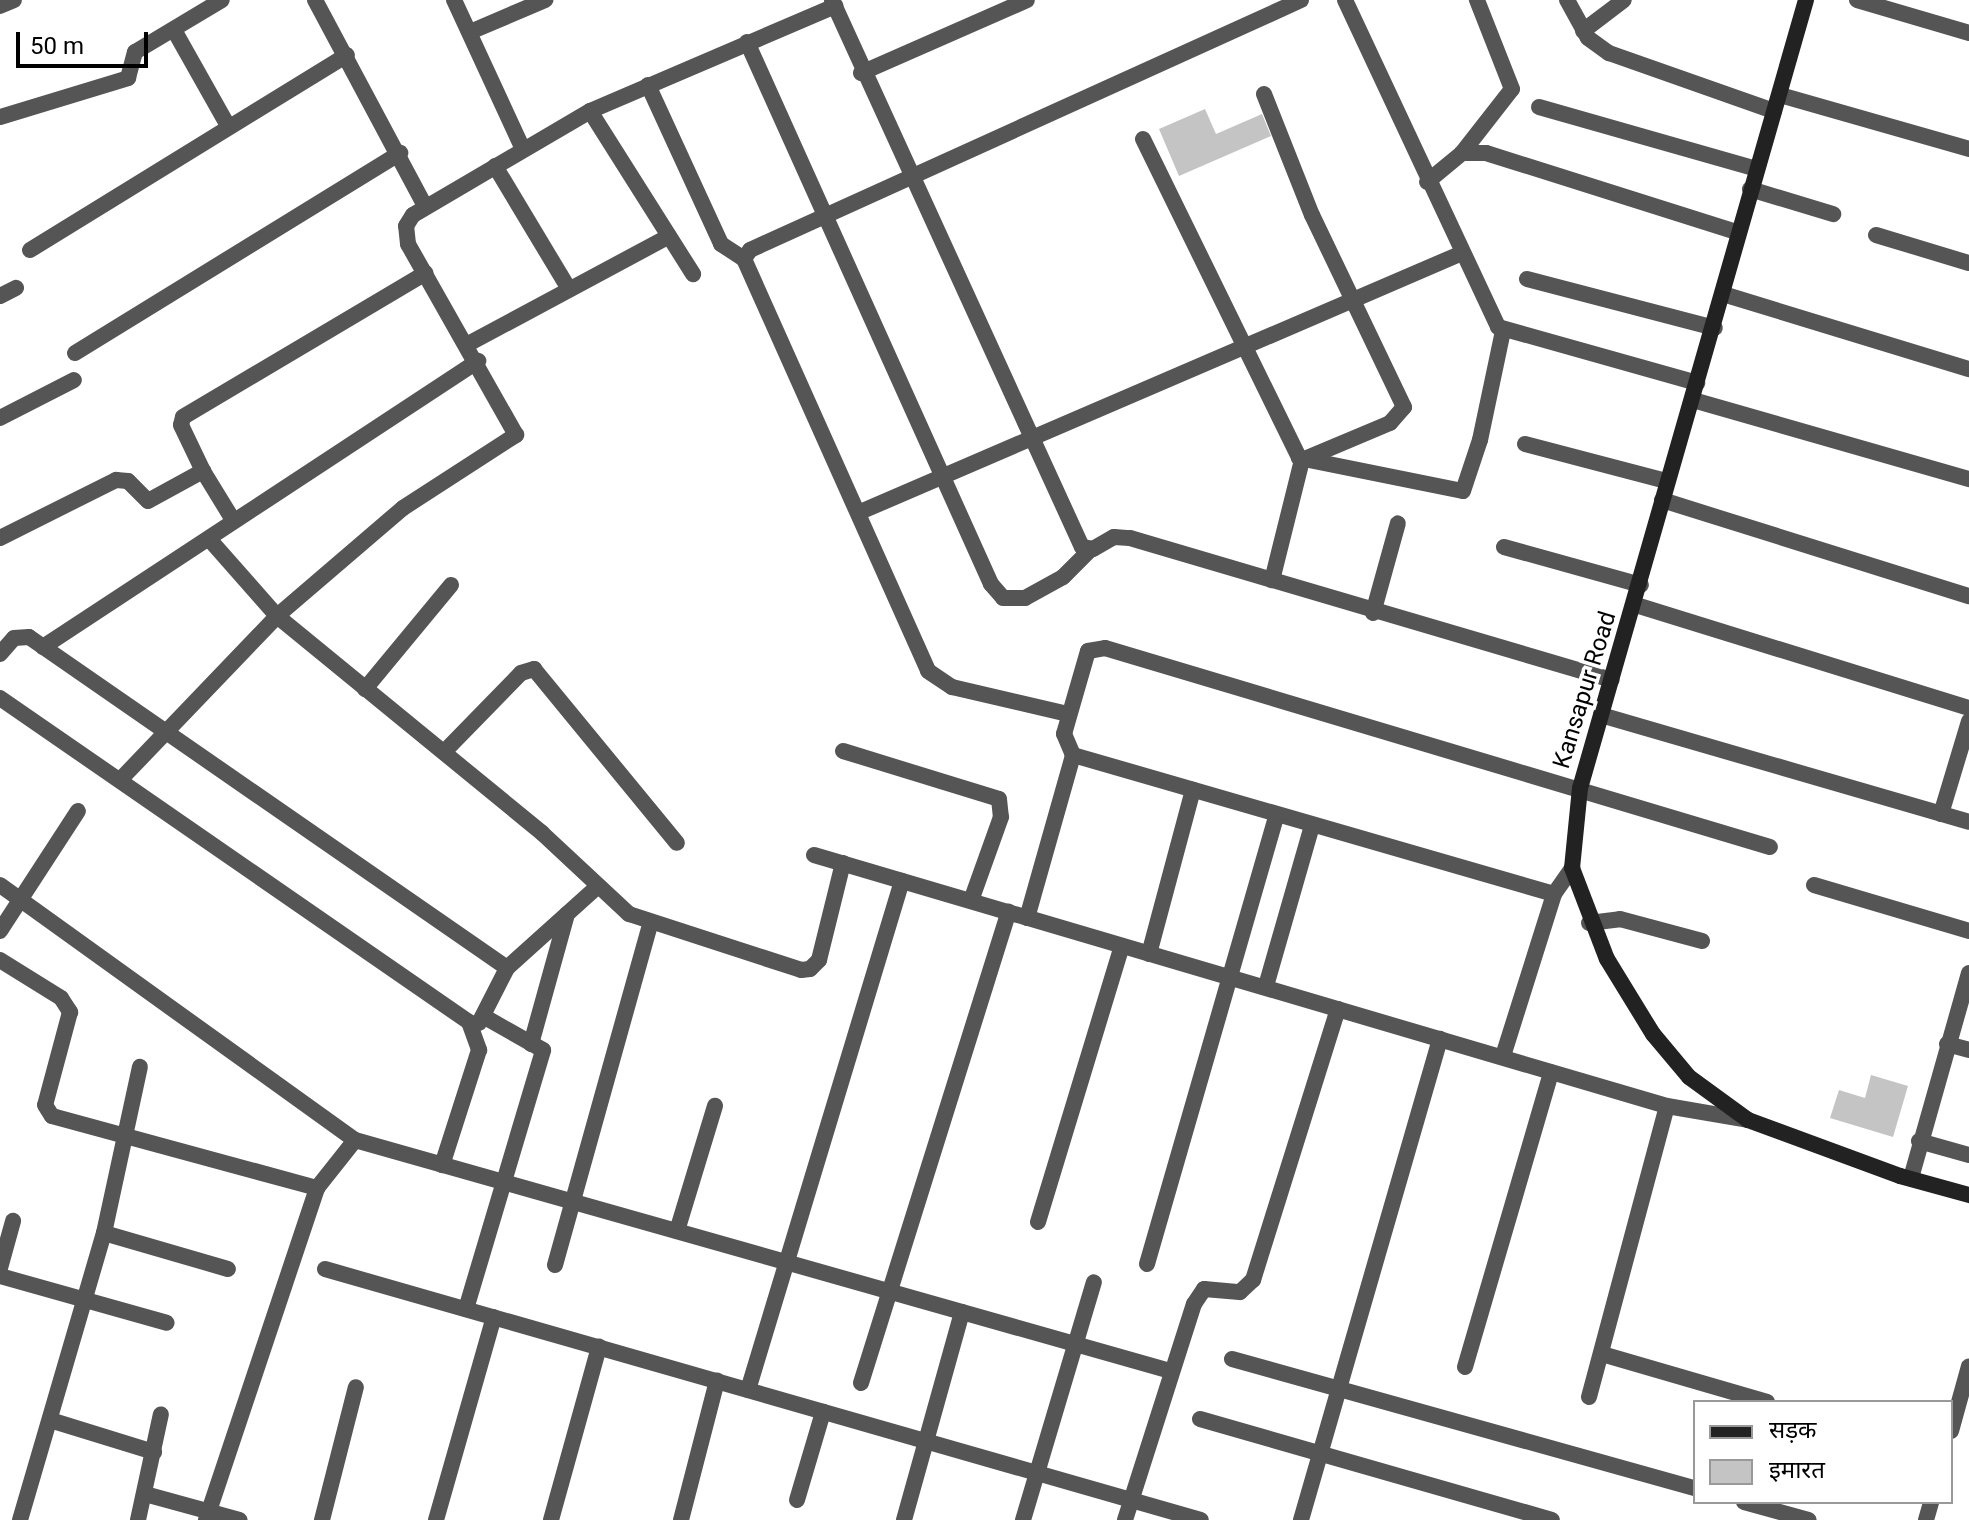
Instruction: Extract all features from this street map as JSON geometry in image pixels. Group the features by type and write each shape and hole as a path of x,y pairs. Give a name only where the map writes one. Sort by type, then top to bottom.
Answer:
{"street":[{"path":"0,6 14,0"},
{"path":"0,117 128,78 135,52 222,0"},
{"path":"315,0 400,153 425,206"},
{"path":"454,0 523,149"},
{"path":"470,32 545,0"},
{"path":"861,73 1027,0"},
{"path":"744,259 750,250 1301,0"},
{"path":"1345,0 1460,254 1493,322 1503,331 1969,479"},
{"path":"1427,182 1462,153 1512,89 1477,0"},
{"path":"1567,0 1583,31 1609,53 1777,103 1969,149"},
{"path":"1583,31 1624,0"},
{"path":"1857,0 1969,33"},
{"name":"Kansapur Road","path":"1805,1 1737,232 1715,328 1666,481 1636,605 1580,788 1572,868 1589,923 1653,1034 1689,1077 1748,1120 1911,1178 1969,1195"},
{"path":"120,780 277,616 403,508 516,435 405,233 425,206 590,111 834,3 861,73 1035,438 1079,543 1090,550"},
{"path":"174,30 228,126"},
{"path":"747,42 991,584 1003,598 1017,600 1041,590 1072,570 1090,550 1122,536 1373,613 1612,680"},
{"path":"30,250 347,55"},
{"path":"648,85 721,244 744,259 933,676 962,690 1068,714"},
{"path":"1264,94 1312,215 1355,299 1404,407 1390,423 1302,460"},
{"path":"1539,107 1756,169"},
{"path":"590,111 693,274"},
{"path":"1143,139 1243,350 1302,460 1272,580"},
{"path":"75,353 400,153"},
{"path":"1462,153 1509,159 1737,232"},
{"path":"495,166 569,289"},
{"path":"1750,189 1833,214"},
{"path":"1876,235 1969,263"},
{"path":"468,344 669,236"},
{"path":"860,512 1243,350 1460,254"},
{"path":"233,520 203,471 181,425 183,417 426,273"},
{"path":"1527,279 1715,328"},
{"path":"1723,294 1969,369"},
{"path":"1302,460 1463,491 1478,448 1503,331"},
{"path":"43,647 478,361"},
{"path":"0,418 74,380"},
{"path":"1525,444 1666,481"},
{"path":"0,538 116,480 128,481 148,501 203,471"},
{"path":"1662,500 1969,596"},
{"path":"1373,613 1398,523"},
{"path":"210,540 277,616 444,752 629,914 650,924 810,969 819,960 843,863"},
{"path":"1504,547 1641,585"},
{"path":"365,689 451,585"},
{"path":"1636,605 1969,708"},
{"path":"0,654 18,636 43,647 163,735 507,968"},
{"path":"1027,918 1073,755 1064,734 1068,714 1088,651 1099,647 1770,847"},
{"path":"444,752 521,673 539,671 677,843"},
{"path":"0,698 469,1022 543,1050 501,1181 466,1309"},
{"path":"1601,715 1969,822"},
{"path":"1941,814 1969,721"},
{"path":"843,751 999,799 1001,817 971,901"},
{"path":"1073,755 1554,894"},
{"path":"1149,954 1193,790"},
{"path":"0,931 78,811"},
{"path":"1147,1264 1276,816"},
{"path":"1266,986 1312,826"},
{"path":"814,855 1667,1106 1748,1120"},
{"path":"1503,1056 1554,894 1572,868"},
{"path":"748,1390 902,881"},
{"path":"0,885 355,1140 1170,1371"},
{"path":"1814,885 1969,931"},
{"path":"442,1165 475,1070 479,1024 507,968 598,886"},
{"path":"861,1383 1009,912"},
{"path":"531,1044 567,914"},
{"path":"1589,923 1620,919 1702,941"},
{"path":"555,1265 569,1201 650,924"},
{"path":"1038,1222 1122,946"},
{"path":"0,960 61,998 70,1012 46,1110 123,1137 317,1188"},
{"path":"1911,1178 1969,973"},
{"path":"1125,1520 1170,1371 1202,1290 1240,1292 1253,1280 1338,1009"},
{"path":"1301,1520 1440,1039"},
{"path":"1947,1044 1969,1050"},
{"path":"20,1520 104,1233 140,1067"},
{"path":"1465,1367 1551,1072"},
{"path":"677,1231 715,1106"},
{"path":"1589,1397 1667,1106"},
{"path":"207,1516 317,1188 355,1140"},
{"path":"1919,1141 1969,1155"},
{"path":"0,1268 13,1221"},
{"path":"104,1233 228,1269"},
{"path":"325,1269 1201,1520"},
{"path":"0,1276 167,1323"},
{"path":"1023,1520 1094,1282"},
{"path":"904,1520 962,1312"},
{"path":"436,1520 494,1317"},
{"path":"551,1520 599,1347"},
{"path":"1602,1354 1760,1400"},
{"path":"1232,1359 1693,1487"},
{"path":"1953,1424 1969,1366"},
{"path":"681,1520 717,1381"},
{"path":"322,1520 356,1387"},
{"path":"797,1500 823,1412"},
{"path":"138,1520 161,1414"},
{"path":"1200,1419 1552,1520"},
{"path":"50,1420 154,1452"},
{"path":"145,1494 207,1516 240,1520"},
{"path":"1751,1504 1806,1520"}],"building":[{"path":"1205,109 1216,134 1262,114 1271,136 1179,176 1159,129"},
{"path":"1871,1075 1908,1086 1893,1137 1830,1118 1839,1090 1865,1098"}]}
